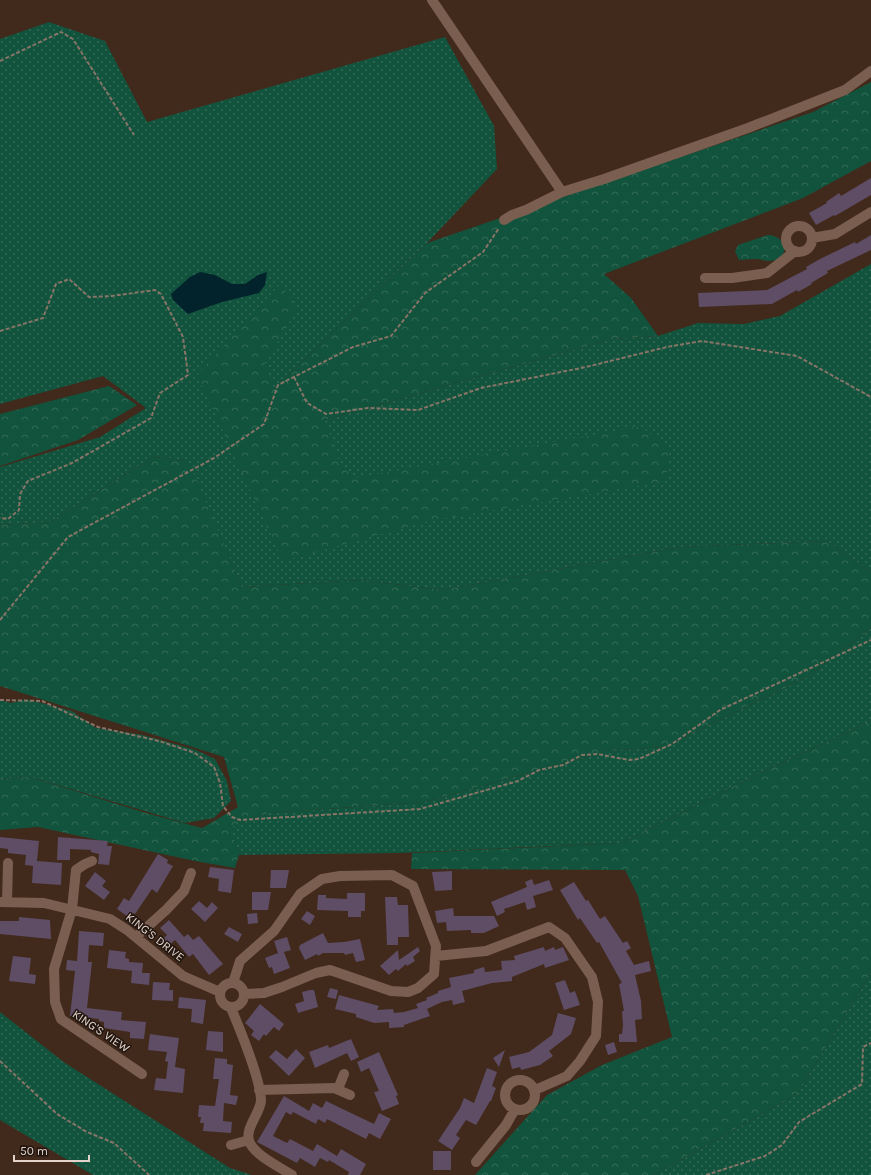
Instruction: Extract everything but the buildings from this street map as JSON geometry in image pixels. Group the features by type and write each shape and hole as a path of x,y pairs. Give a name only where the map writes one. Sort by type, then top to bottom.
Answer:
{"street":[{"path":"432,0 562,192"},
{"path":"504,220 562,192 604,179 755,125 846,90 871,71"},
{"path":"812,238 835,234 871,212"},
{"path":"705,278 732,278 767,273 795,252 807,249 812,238 809,230 805,227 796,225 786,234 785,238 788,246 795,252"},
{"name":"KING'S VIEW","path":"92,862 85,864 76,870 72,910 54,969 55,1002 61,1019 142,1074"},
{"path":"4,902 8,863"},
{"path":"136,937 166,910 184,891 191,873"},
{"path":"233,983 240,961 274,932 300,894 322,879 340,876 392,875 413,886 436,946 434,974 418,988 408,992 391,991 330,970 316,973 282,988 264,993 244,994"},
{"name":"KING'S DRIVE","path":"4,902 44,903 110,920 136,937 183,976 220,992"},
{"path":"436,956 486,951 550,928 566,938 592,977 598,1002 596,1036 580,1061 567,1076 535,1090"},
{"path":"244,994 240,987 233,983 226,984 220,992 222,1002 230,1008 241,1033 259,1090 261,1101 250,1131 249,1140 255,1151 292,1175"},
{"path":"230,1008 240,1004 244,994"},
{"path":"338,1089 344,1074"},
{"path":"516,1080 524,1080 533,1086 536,1099 531,1107 522,1111 515,1109 510,1107 505,1099 506,1090 510,1083 516,1080"},
{"path":"259,1090 312,1088 338,1089 350,1095"},
{"path":"476,1162 506,1125 515,1109"},
{"path":"231,1145 249,1140"}],"path":[{"path":"0,61 61,32 74,39 134,135"},
{"path":"0,620 68,537 214,458 264,424 278,385 353,347 391,336 425,293 483,252 504,220"},
{"path":"0,331 43,318 56,284 69,279 89,297 112,296 155,290 161,294 183,337 188,375 160,393 151,418 72,463 28,481 20,494 19,510 8,518 0,518"},
{"path":"294,377 307,403 326,414 368,408 418,410 481,388 586,367 667,347 702,341 797,356 871,397"},
{"path":"0,700 42,701 98,727 159,741 195,752 214,767 220,784 223,806 232,817 240,820 420,809 518,781 539,770 563,765 582,755 597,754 629,760 639,759 672,744 720,710 871,640"},
{"path":"706,1175 711,1172 765,1156 782,1145 799,1122 862,1084 863,1047 871,1043"},
{"path":"0,1061 57,1114 87,1132 114,1143 149,1175"}],"green space":[{"path":"49,22 105,41 147,122 445,37 494,126 497,169 427,243 273,389 325,420 612,339 658,336 698,323 744,324 780,316 871,264 871,572 827,541 680,547 443,590 360,580 242,587 187,460 153,457 50,522 0,525 0,467 100,437 146,408 103,376 0,404 0,39"},
{"path":"871,82 871,161 803,198 604,274 631,298 658,336 612,339 325,420 341,466 356,478 641,426 668,449 667,481 429,521 283,561 197,375 280,284 298,308 265,364 273,389 427,243 813,112"},
{"path":"768,235 777,237 783,243 783,254 779,258 773,261 755,259 739,260 735,251 738,245"},
{"path":"109,386 137,405 78,440 0,466 0,414"},
{"path":"153,457 188,460 242,587 360,580 443,590 680,547 827,541 871,572 871,628 807,677 665,747 608,751 425,802 268,813 231,827 239,855 235,868 195,861 38,827 0,830 0,779 30,777 146,813 202,828 238,807 224,757 0,686 0,525 50,522"},
{"path":"871,628 871,721 762,772 621,843 398,853 239,855 230,827 268,813 425,802 608,751 665,747 807,677"},
{"path":"26,699 72,711 96,728 143,735 196,750 215,759 227,781 231,801 214,818 185,823 30,777 0,779 0,700 11,703"},
{"path":"871,721 871,973 797,1094 654,1175 475,1175 547,1095 602,1065 672,1037 638,896 625,870 411,869 412,853 621,843 762,772"},
{"path":"871,973 871,1175 654,1175 797,1094"},
{"path":"0,1012 65,1063 230,1168 252,1175 93,1175 0,1120"}],"water":[{"path":"200,272 215,275 232,284 245,284 258,275 267,272 265,285 259,293 222,302 188,314 173,300 171,294 190,277"}]}
